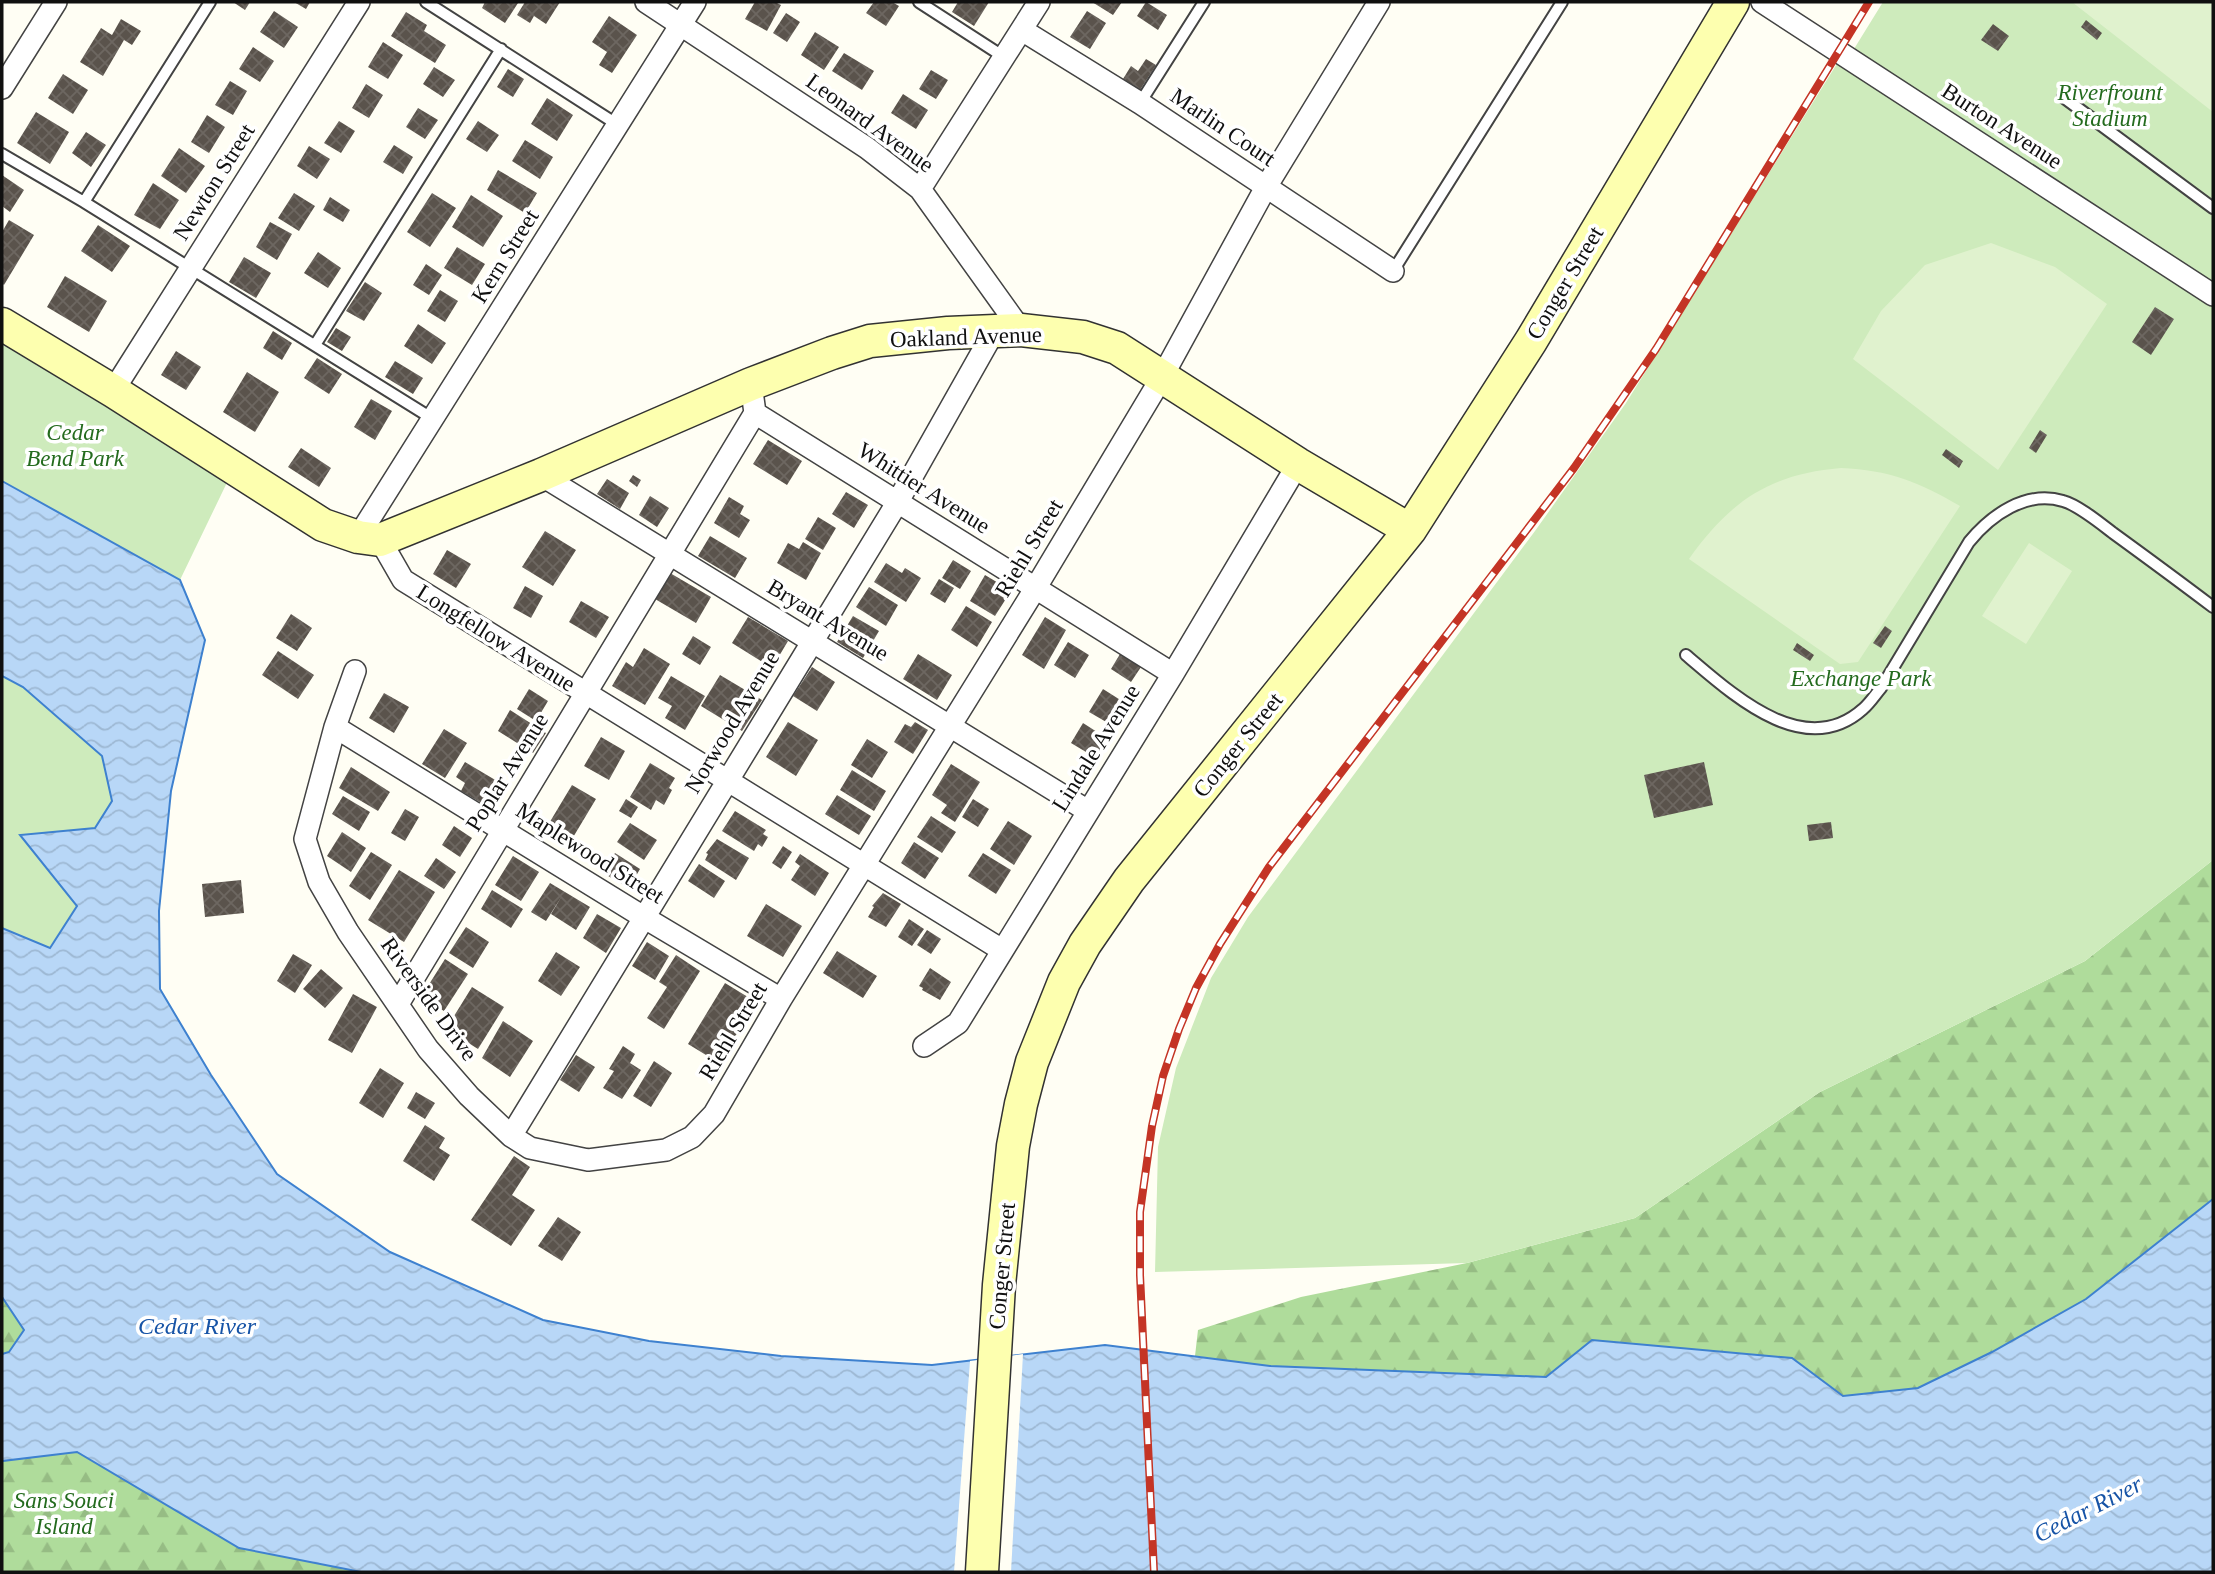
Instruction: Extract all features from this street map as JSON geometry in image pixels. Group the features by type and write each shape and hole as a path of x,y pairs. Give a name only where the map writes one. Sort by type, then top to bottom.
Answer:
{"main road":[{"name":"Conger Street","path":"982,1572 998,1298 1013,1146 1021,1104 1046,1021 1079,953 1108,908 1410,530 1531,341 1734,2"},
{"path":"2,324 323,524 369,538"},
{"name":"Oakland Avenue","path":"369,538 753,398 870,341 948,333 1007,331 1083,337 1117,348 1298,464 1410,530"}],"street":[{"path":"2,88 56,2"},
{"name":"Newton Street","path":"113,391 359,2"},
{"name":"Leonard Avenue","path":"646,2 867,148 920,189 1007,331"},
{"name":"Kern Street","path":"369,538 433,419 695,2"},
{"path":"920,189 1039,2"},
{"name":"Riehl Street","path":"714,1114 1162,377 1266,187 1378,2"},
{"name":"Burton Avenue","path":"1762,2 2213,295"},
{"name":"Marlin Court","path":"1021,30 1140,103 1394,271"},
{"name":"Norwood Avenue","path":"511,1136 897,503 1007,331"},
{"name":"Whittier Avenue","path":"753,398 897,503 1173,674"},
{"name":"Poplar Avenue","path":"398,1004 669,554 753,398"},
{"name":"Lindale Avenue","path":"924,1046 958,1023 1173,674 1298,464"},
{"name":"Bryant Avenue","path":"541,475 1088,811"},
{"name":"Longfellow Avenue","path":"369,538 403,580 1002,950"},
{"name":"Riverside Drive","path":"355,671 335,727 305,839 319,883 348,932 428,1049 469,1096 511,1136 530,1148 588,1160 666,1150 692,1137 714,1114"},
{"name":"Maplewood Street","path":"335,727 782,999"}],"lane":[{"path":"84,202 210,2"},
{"path":"426,2 618,125"},
{"path":"919,2 1004,57"},
{"path":"1140,103 1204,2"},
{"path":"1394,271 1562,2"},
{"path":"314,345 501,50"},
{"path":"2063,97 2213,208"},
{"path":"2,154 433,419"},
{"path":"1686,655 1732,694 1770,718 1803,729 1838,724 1863,709 1881,688 1962,553 1984,523 2007,507 2038,499 2063,501 2098,522 2213,607"}],"green space":[{"name":"Exchange Park","path":"1883,2 2213,2 2213,860 2085,961 1820,1092 1635,1218 1467,1263 1155,1272 1158,1147 1176,1068 1211,978 1248,917 1535,531 1626,403 1843,54 1849,57"},
{"path":"2072,2 2213,2 2213,112"},
{"path":"1991,243 2055,267 2107,304 1998,470 1853,359 1881,311 1925,265"},
{"name":"Cedar Bend Park","path":"2,324 234,468 180,580 2,481"},
{"path":"1841,468 1874,471 1903,479 1960,506 1858,662 1840,664 1689,559 1720,521 1754,494 1793,477"},
{"path":"2029,543 2072,571 2026,644 1982,616"},
{"path":"2,676 23,687 102,756 112,801 96,828 20,835 77,906 49,948 2,928"},
{"path":"2213,860 2213,1199 2086,1299 1992,1352 1918,1388 1843,1396 1791,1358 1592,1340 1546,1377 1270,1366 1195,1356 1198,1330 1301,1297 1467,1263 1635,1218 1820,1092 2085,961"},
{"path":"2,1297 24,1330 9,1352 2,1354"},
{"name":"Sans Souci Island","path":"77,1452 239,1548 361,1572 2,1572 2,1461"}],"water":[{"name":"Cedar River","path":"2,481 180,580 205,640 171,791 159,911 160,989 211,1075 277,1174 390,1252 543,1320 649,1341 781,1356 932,1365 1105,1345 1270,1366 1546,1377 1592,1340 1792,1358 1843,1396 1918,1388 1992,1352 2086,1299 2213,1199 2213,1572 361,1572 239,1548 77,1452 2,1461 2,1354 9,1352 24,1330 2,1297 2,928 50,948 77,906 20,835 95,828 112,801 102,756 23,687 2,676"}],"pier":[{"path":"1023,1354 1011,1572 954,1572 970,1361"}],"building":[{"path":"233,2 250,2 245,10"},
{"path":"294,2 310,2 306,9"},
{"path":"485,2 518,3 505,23 482,8"},
{"path":"525,2 560,2 546,24 534,16 530,23 517,15"},
{"path":"755,2 775,2 781,5 767,31 745,19"},
{"path":"874,2 892,2 899,6 886,26 866,13"},
{"path":"958,2 989,2 974,26 952,12"},
{"path":"1092,2 1122,2 1113,15"},
{"path":"1146,2 1167,15 1158,30 1137,16"},
{"path":"274,11 298,27 284,48 260,32"},
{"path":"1087,11 1106,23 1090,49 1070,37"},
{"path":"406,12 427,25 424,31 446,45 435,63 391,36"},
{"path":"786,13 800,22 787,42 773,33"},
{"path":"609,16 637,35 612,73 599,65 607,52 592,42"},
{"path":"121,19 141,31 132,45 124,40 103,76 80,62 101,28 112,35"},
{"path":"2086,20 2102,33 2097,40 2081,27"},
{"path":"1993,24 2009,36 1998,51 1981,40"},
{"path":"815,32 839,47 824,70 801,55"},
{"path":"383,42 403,55 388,79 368,67"},
{"path":"253,47 274,61 260,82 239,69"},
{"path":"844,53 874,71 862,90 832,71"},
{"path":"1146,59 1156,65 1140,90 1123,79 1131,66 1138,71"},
{"path":"434,67 455,80 443,97 423,84"},
{"path":"508,69 524,79 513,97 497,87"},
{"path":"931,70 948,80 936,99 919,89"},
{"path":"63,74 88,90 73,114 48,98"},
{"path":"230,81 247,91 233,115 215,105"},
{"path":"366,84 383,95 369,118 352,108"},
{"path":"903,94 928,110 916,129 891,113"},
{"path":"547,98 573,115 557,141 531,124"},
{"path":"418,108 438,120 425,139 406,127"},
{"path":"36,112 69,132 50,164 17,143"},
{"path":"207,115 225,127 209,153 191,142"},
{"path":"339,121 355,131 341,153 324,143"},
{"path":"478,121 499,135 487,152 466,139"},
{"path":"86,132 106,145 91,167 72,153"},
{"path":"525,140 553,157 540,179 512,161"},
{"path":"394,145 413,157 403,174 383,162"},
{"path":"309,146 330,159 317,179 297,166"},
{"path":"179,148 205,166 186,193 161,176"},
{"path":"498,170 537,193 525,213 487,190"},
{"path":"2,175 24,190 10,212 2,206"},
{"path":"153,183 179,200 160,229 134,215"},
{"path":"294,193 315,206 299,231 278,218"},
{"path":"432,193 456,208 430,247 407,232"},
{"path":"471,195 503,216 483,247 452,227"},
{"path":"330,197 350,210 343,222 323,210"},
{"path":"9,220 34,235 4,285 2,232"},
{"path":"270,222 292,234 277,260 256,247"},
{"path":"98,225 130,246 112,272 81,251"},
{"path":"457,247 485,264 472,285 444,268"},
{"path":"318,252 341,268 328,288 304,273"},
{"path":"244,257 271,273 256,298 229,282"},
{"path":"426,264 442,275 429,295 413,285"},
{"path":"65,276 107,301 89,332 47,307"},
{"path":"365,282 382,293 364,321 346,311"},
{"path":"440,290 458,301 445,322 427,311"},
{"path":"2155,307 2174,319 2151,355 2132,342"},
{"path":"418,324 446,343 432,364 404,346"},
{"path":"336,328 351,337 342,351 327,342"},
{"path":"273,331 292,343 282,360 263,348"},
{"path":"176,351 201,367 186,390 161,375"},
{"path":"317,358 342,374 329,394 304,378"},
{"path":"395,361 423,378 413,394 385,377"},
{"path":"247,372 279,392 255,432 223,412"},
{"path":"371,399 392,411 375,440 354,427"},
{"path":"2040,430 2047,435 2036,453 2029,448"},
{"path":"768,440 802,461 787,485 753,464"},
{"path":"301,448 331,468 319,487 288,467"},
{"path":"1946,449 1963,461 1959,468 1942,455"},
{"path":"633,475 641,480 637,487 629,481"},
{"path":"607,479 629,493 620,509 597,494"},
{"path":"846,492 868,505 854,528 832,514"},
{"path":"650,496 669,508 657,527 639,515"},
{"path":"729,497 744,506 740,514 750,520 739,538 714,523"},
{"path":"818,517 836,528 823,550 805,539"},
{"path":"545,531 576,550 553,586 522,567"},
{"path":"710,536 747,558 735,578 698,556"},
{"path":"803,542 821,553 806,580 777,563 788,543 799,549"},
{"path":"447,550 471,564 456,588 433,574"},
{"path":"953,560 971,571 960,589 942,578"},
{"path":"886,563 902,573 905,568 921,578 906,602 874,582"},
{"path":"670,573 711,597 696,623 655,599"},
{"path":"985,575 1000,584 998,588 1009,594 995,616 970,601"},
{"path":"939,579 954,588 945,603 930,594"},
{"path":"525,586 543,596 531,618 513,608"},
{"path":"869,587 898,605 886,626 856,607"},
{"path":"581,601 609,617 596,638 569,622"},
{"path":"966,606 992,622 977,647 951,630"},
{"path":"291,614 312,628 297,651 276,638"},
{"path":"853,616 879,631 863,658 837,642"},
{"path":"748,617 788,641 772,668 732,643"},
{"path":"1045,617 1066,630 1044,669 1022,655"},
{"path":"1885,626 1892,631 1881,648 1873,643"},
{"path":"693,636 711,647 700,665 682,654"},
{"path":"1068,642 1089,655 1075,678 1054,665"},
{"path":"1797,643 1814,655 1810,661 1793,650"},
{"path":"644,648 670,664 645,705 612,686 626,662 633,667"},
{"path":"278,651 314,675 298,699 262,675"},
{"path":"918,654 952,675 937,700 903,679"},
{"path":"1120,654 1141,667 1131,682 1111,669"},
{"path":"812,667 835,682 817,711 793,696"},
{"path":"720,675 762,700 742,731 701,706"},
{"path":"671,676 705,696 685,730 665,718 672,706 658,698"},
{"path":"529,689 548,701 536,721 517,709"},
{"path":"1103,689 1122,701 1108,723 1089,712"},
{"path":"384,693 409,707 394,733 369,718"},
{"path":"510,710 546,733 533,753 498,731"},
{"path":"788,722 818,740 796,776 766,757"},
{"path":"915,722 928,730 913,754 894,742 905,724 911,727"},
{"path":"1083,723 1108,739 1096,758 1071,743"},
{"path":"444,729 467,743 445,778 422,764"},
{"path":"601,737 625,751 609,780 584,766"},
{"path":"867,739 888,752 872,778 851,765"},
{"path":"465,762 502,784 488,807 461,791 465,783 456,777"},
{"path":"1704,762 1713,805 1654,818 1644,775"},
{"path":"650,763 675,778 664,805 656,800 651,810 630,797"},
{"path":"951,764 980,782 955,822 941,813 947,805 932,795"},
{"path":"351,767 390,792 378,811 339,788"},
{"path":"852,770 886,791 874,811 840,790"},
{"path":"572,785 596,799 572,839 548,825"},
{"path":"837,795 871,816 859,835 825,814"},
{"path":"343,796 370,812 359,831 332,814"},
{"path":"626,799 638,807 631,818 619,811"},
{"path":"973,799 989,809 978,827 962,817"},
{"path":"405,809 419,817 405,841 391,833"},
{"path":"735,811 766,830 763,834 768,837 762,847 758,844 754,851 722,831"},
{"path":"931,816 956,832 942,853 917,837"},
{"path":"1008,821 1032,836 1014,865 990,849"},
{"path":"1831,822 1833,838 1809,841 1807,825"},
{"path":"630,823 657,840 644,860 617,842"},
{"path":"454,826 472,838 460,857 442,845"},
{"path":"342,832 366,848 351,872 327,856"},
{"path":"717,839 749,858 736,880 705,860 708,854 706,853"},
{"path":"914,842 939,858 925,879 901,863"},
{"path":"783,846 792,852 781,869 772,863"},
{"path":"371,852 392,865 370,900 349,886"},
{"path":"615,853 640,869 629,888 603,873"},
{"path":"983,853 1011,870 996,894 968,876"},
{"path":"800,854 829,873 815,896 791,880 800,866 795,862"},
{"path":"513,856 539,872 521,901 495,885"},
{"path":"436,858 456,872 444,889 424,876"},
{"path":"699,864 725,881 714,898 688,881"},
{"path":"399,870 435,892 404,942 368,920"},
{"path":"241,880 244,913 205,917 202,884"},
{"path":"550,883 590,907 576,930 551,914 562,896 546,921 531,912"},
{"path":"492,890 523,909 511,928 481,909"},
{"path":"883,893 901,904 886,927 868,917 874,907 872,906"},
{"path":"766,904 802,926 783,957 747,936"},
{"path":"597,914 621,928 606,953 583,938"},
{"path":"909,919 924,929 912,946 898,937"},
{"path":"466,927 489,942 473,968 449,953"},
{"path":"927,930 941,939 931,954 917,945"},
{"path":"647,942 669,956 655,980 632,966"},
{"path":"837,951 877,976 863,998 823,973"},
{"path":"556,952 580,967 561,996 538,981"},
{"path":"293,954 312,965 295,993 277,981"},
{"path":"676,955 700,971 664,1029 647,1018 667,987 659,982"},
{"path":"445,959 468,974 444,1011 421,997"},
{"path":"930,968 951,982 940,1000 919,986"},
{"path":"321,969 343,988 325,1008 303,989"},
{"path":"725,983 756,1002 719,1063 688,1044"},
{"path":"472,987 504,1007 478,1049 446,1029"},
{"path":"353,994 377,1007 352,1053 328,1040"},
{"path":"503,1021 533,1041 510,1077 482,1058"},
{"path":"623,1046 635,1054 630,1063 641,1070 622,1099 603,1088 614,1071 609,1069"},
{"path":"576,1055 595,1067 579,1092 560,1080"},
{"path":"654,1061 672,1073 651,1107 633,1096"},
{"path":"380,1068 404,1083 383,1118 359,1103"},
{"path":"416,1092 435,1103 425,1119 407,1108"},
{"path":"425,1125 445,1138 439,1148 450,1155 434,1181 403,1161"},
{"path":"514,1156 530,1167 512,1195 535,1210 511,1246 471,1220"},
{"path":"558,1217 581,1232 562,1261 538,1246"}],"railway":[{"path":"1154,1572 1140,1275 1140,1212 1152,1126 1163,1076 1196,988 1220,944 1269,867 1574,468 1656,349 1869,2"}],"park label":[{"name":"Riverfrount Stadium","path":"2110,105"}]}
